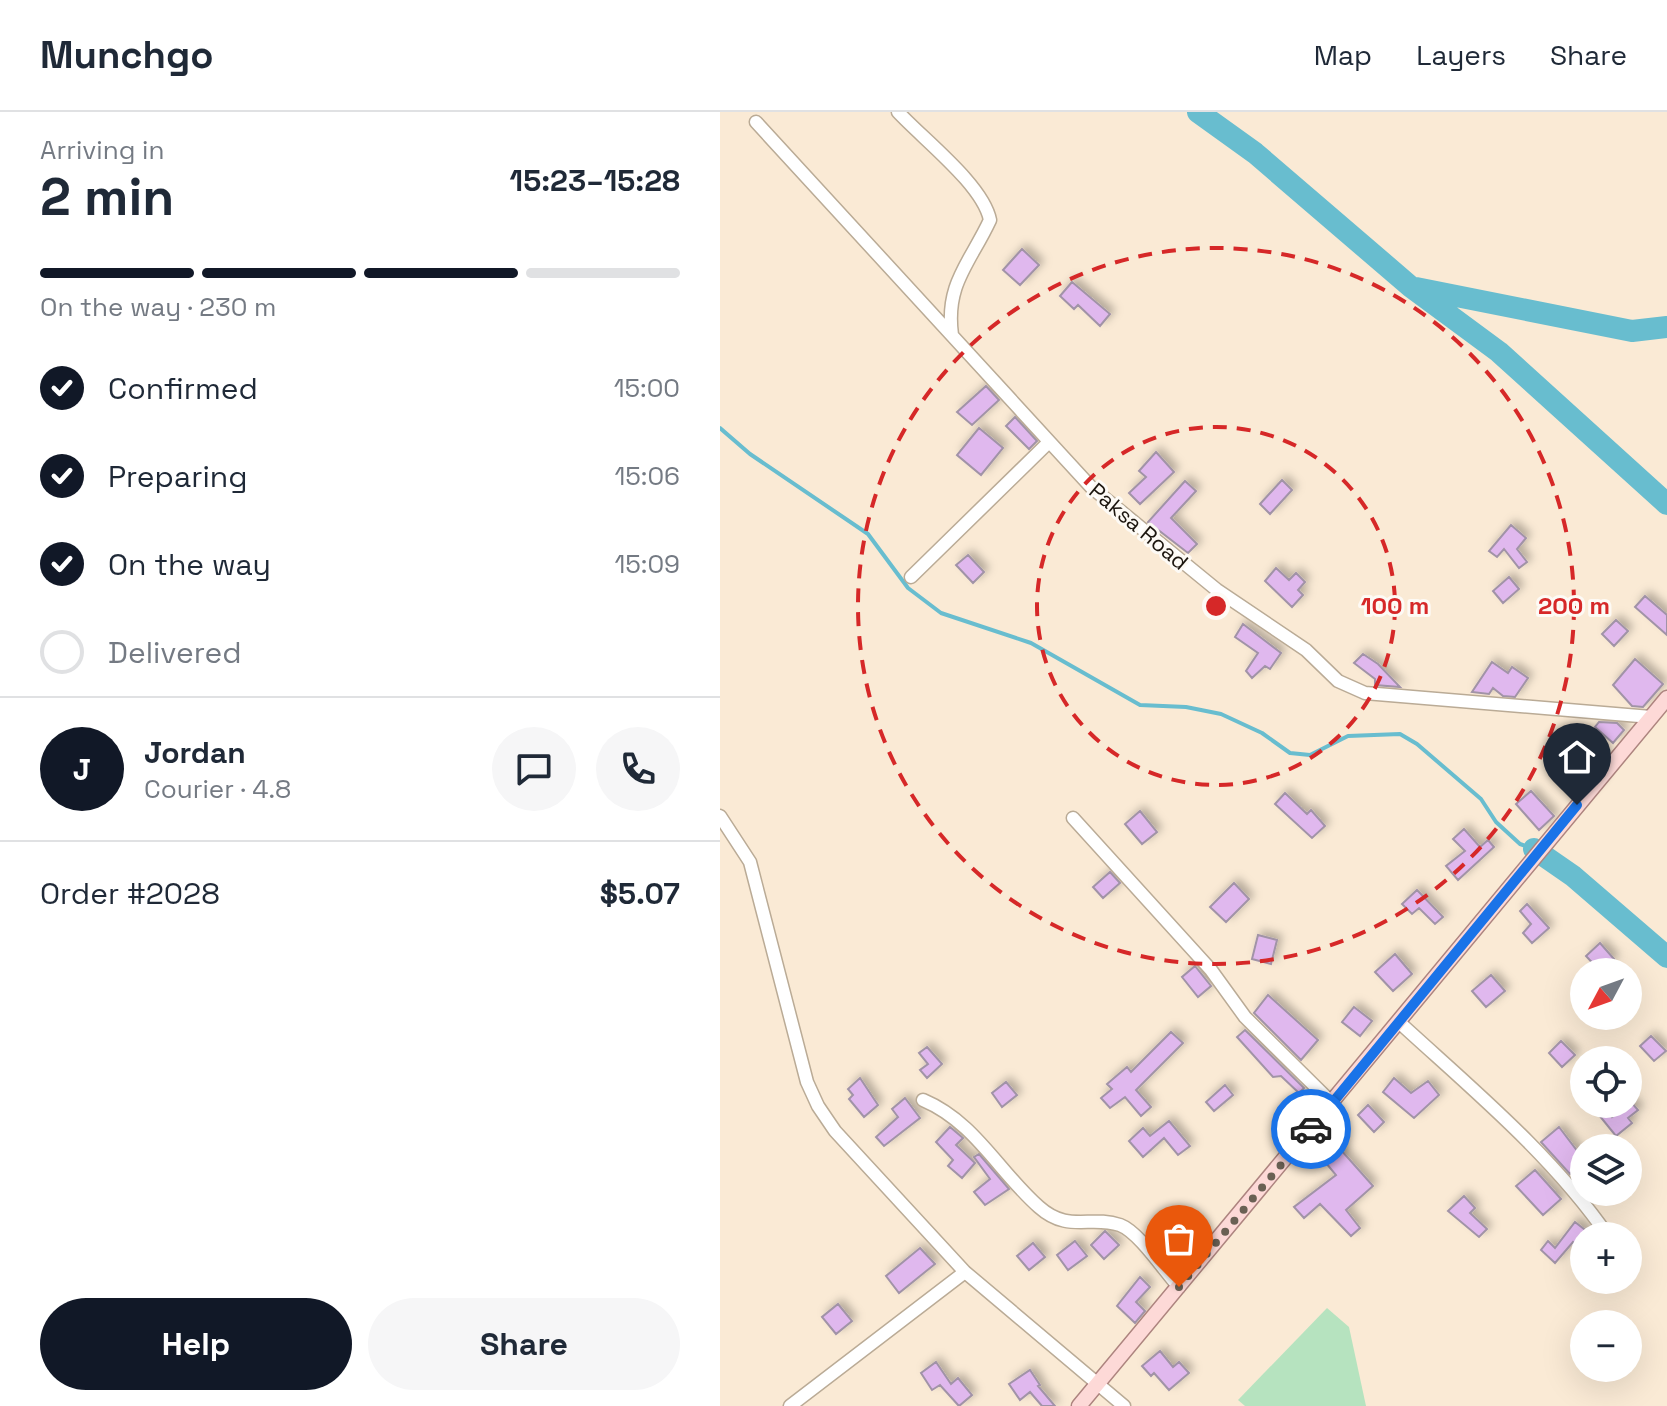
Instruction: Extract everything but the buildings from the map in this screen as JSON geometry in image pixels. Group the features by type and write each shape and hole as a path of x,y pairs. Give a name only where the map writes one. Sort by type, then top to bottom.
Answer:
{"main road":[{"path":"1079,1406 1333,1104 1520,872 1667,698"}],"street":[{"path":"898,112 976,192 988,209 990,220 952,290 948,311 952,335"},
{"name":"Paksa Road","path":"756,122 1091,487 1217,590 1306,650 1351,690 1651,717"},
{"path":"911,577 1048,443"},
{"path":"720,816 750,862 807,1082 835,1131 965,1272 1124,1406"},
{"path":"1073,818 1211,970 1254,1026 1333,1104"},
{"path":"720,841 733,833"},
{"path":"1400,1023 1500,1116 1598,1222"},
{"path":"923,1100 945,1109 966,1126 1039,1208 1073,1224 1112,1224 1131,1231 1179,1287"},
{"path":"790,1406 965,1272"}],"green space":[{"path":"1327,1308 1349,1327 1366,1406 1245,1406 1238,1400"}],"waterway":[{"path":"1198,112 1255,153 1411,287 1499,352 1667,504"},
{"path":"1416,288 1632,331 1667,327"},
{"path":"720,428 750,454 868,534 908,588 941,613 1031,643 1140,705 1186,707 1221,714 1262,733 1290,753 1310,755 1348,736 1400,734 1417,744 1481,799 1496,822 1520,844 1534,849"},
{"path":"1534,849 1573,876 1667,957"}],"way so far":[{"path":"1179,1287 1311,1129"}],"route":[{"path":"1311,1129 1577,805"}]}
